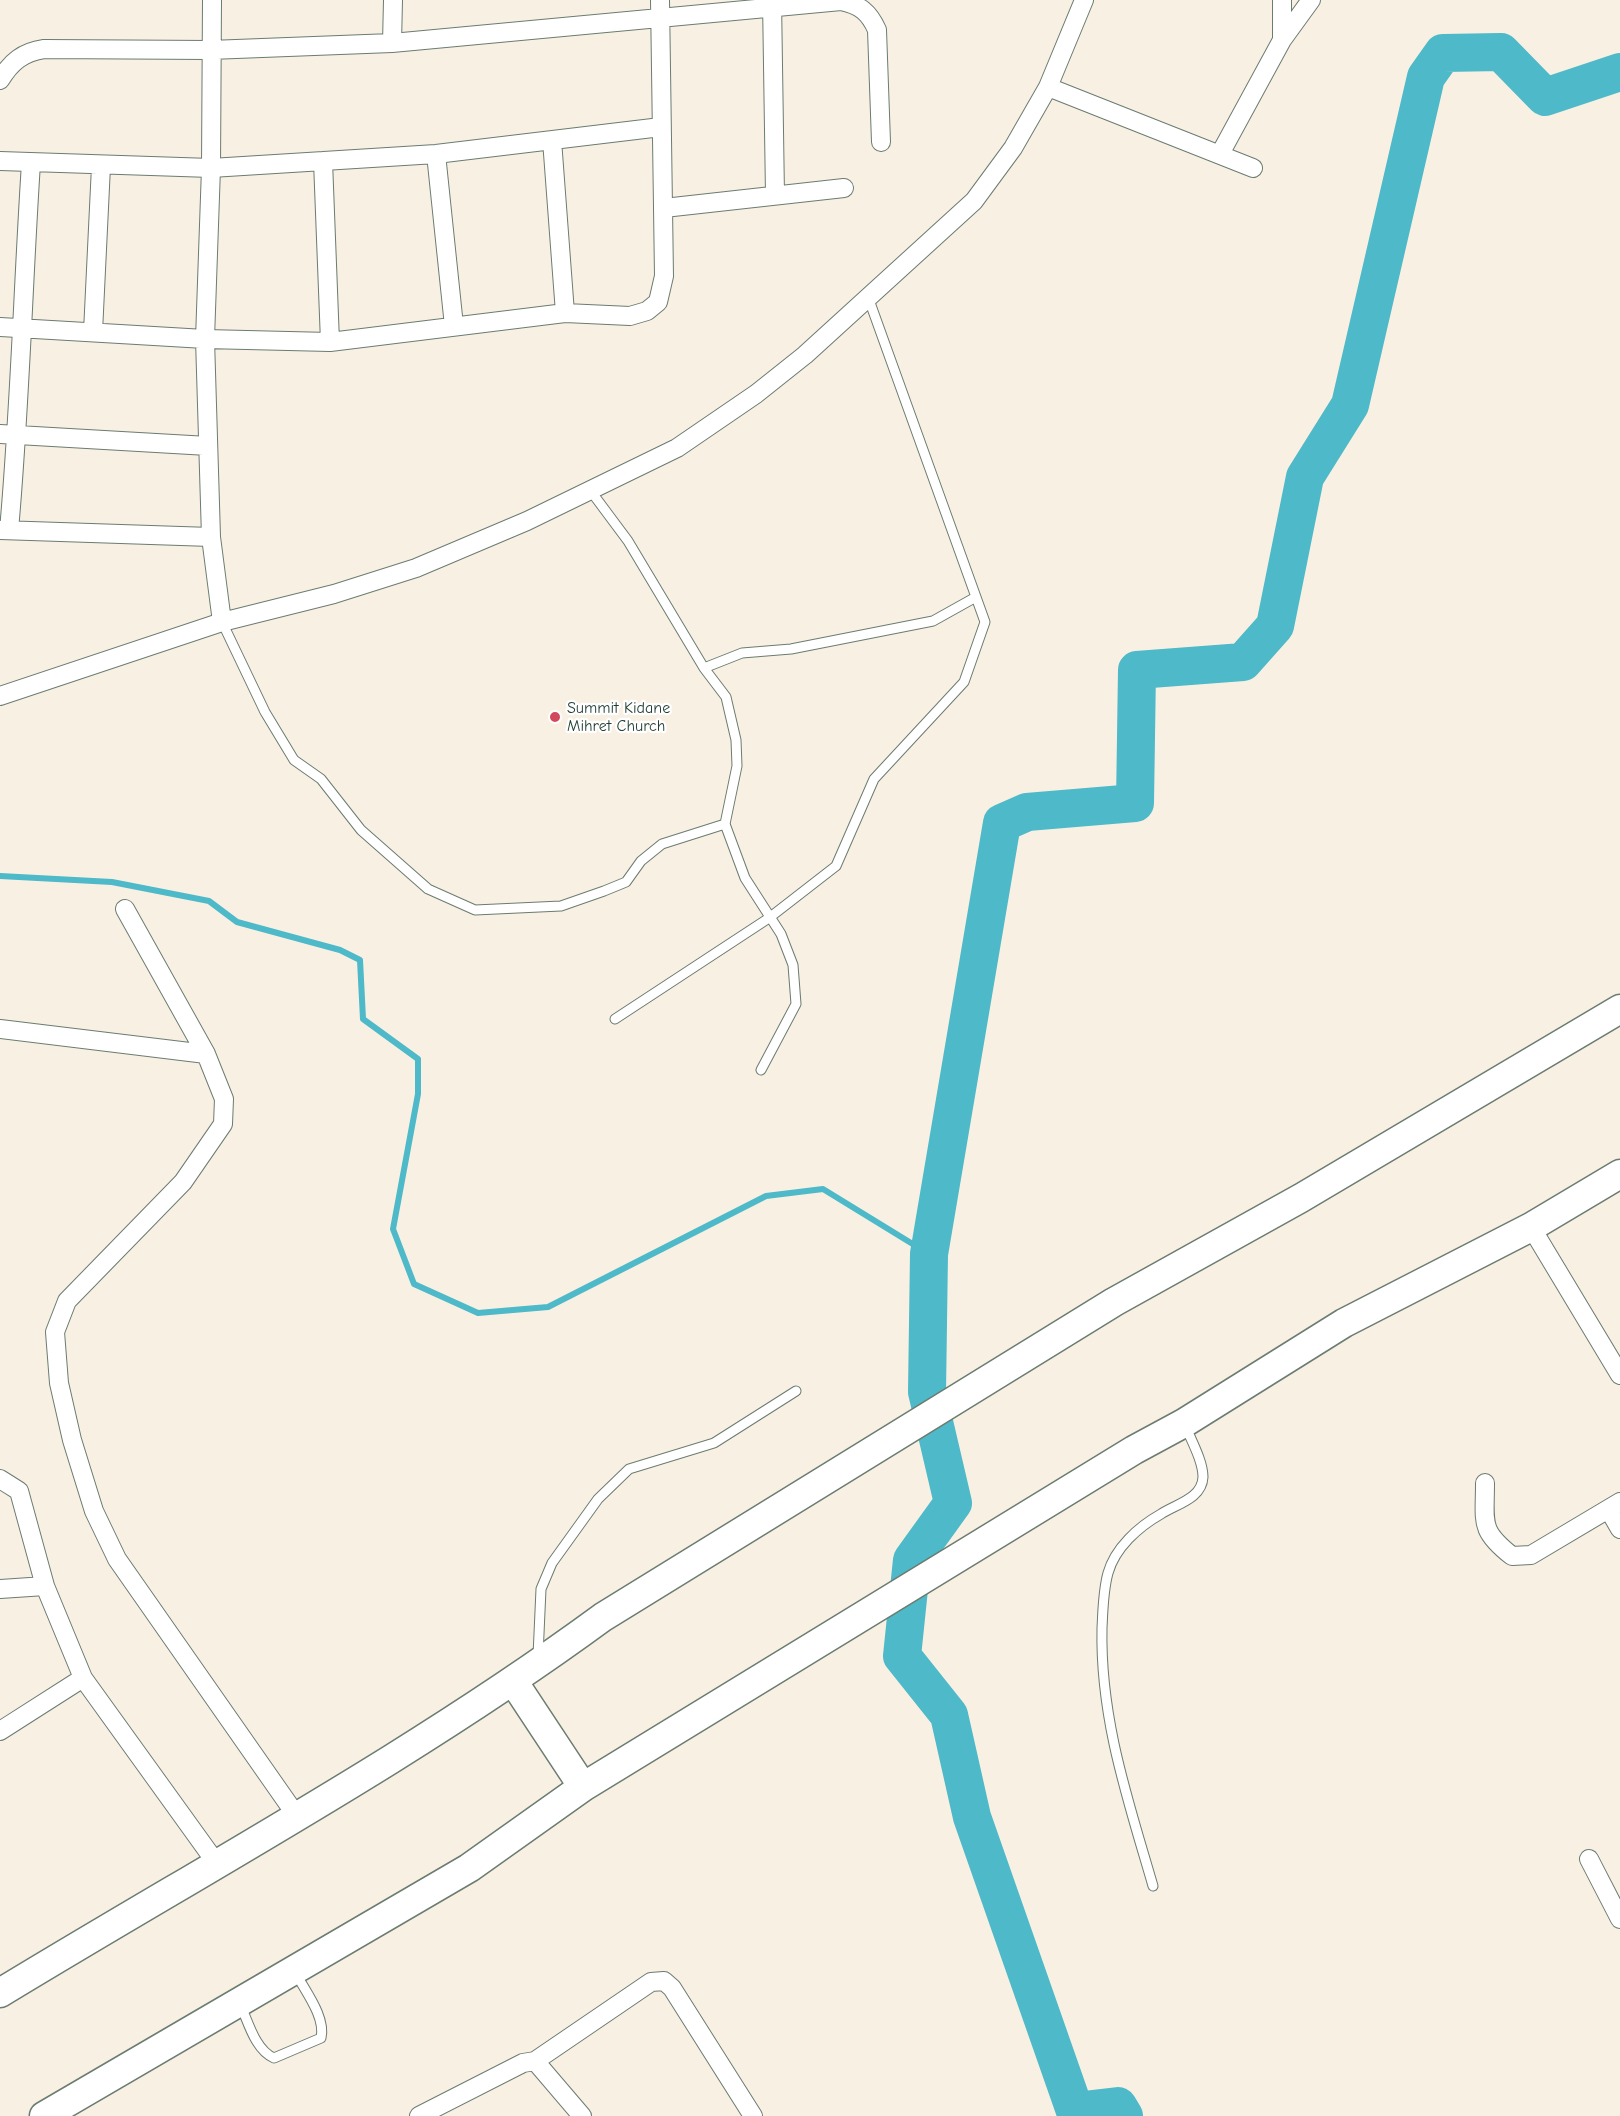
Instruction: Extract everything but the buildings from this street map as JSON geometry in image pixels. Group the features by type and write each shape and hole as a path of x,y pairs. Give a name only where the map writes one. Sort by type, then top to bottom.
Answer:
{"highway":[{"path":"0,1993 217,1864 513,1681 603,1617 1114,1302 1301,1198 1620,1009"},
{"path":"44,2116 469,1868 583,1787 1134,1450 1184,1423 1344,1323 1531,1227 1620,1174"},
{"path":"513,1681 583,1787"}],"street":[{"path":"212,0 211,168 205,339 211,537 222,622"},
{"path":"392,43 393,0"},
{"path":"0,696 222,622 334,594 416,568 482,541 677,448 756,394 805,355 975,201 1013,148 1048,87 1084,0"},
{"path":"1282,0 1282,40"},
{"path":"1220,154 1282,40 1311,0"},
{"path":"0,80 13,62 27,51 44,49 210,50 392,43 659,9 856,2 871,16 878,30 881,142"},
{"path":"772,4 775,195"},
{"path":"0,327 205,339 330,342 565,313 630,316 647,311 658,302 664,276 659,9"},
{"path":"1048,87 1253,168"},
{"path":"0,161 211,168 436,154 661,127"},
{"path":"552,140 565,313"},
{"path":"436,154 454,326"},
{"path":"323,161 330,342"},
{"path":"32,163 20,327 9,434 5,530 211,537"},
{"path":"93,332 101,166"},
{"path":"664,208 844,188"},
{"path":"9,434 208,446"},
{"path":"125,909 206,1054 224,1099 223,1124 183,1182 67,1301 55,1332 59,1383 72,1440 94,1511 117,1559 296,1815"},
{"path":"0,1029 206,1054"},
{"path":"1531,1227 1620,1375"},
{"path":"0,1479 19,1491 45,1586 82,1678 217,1864"},
{"path":"1485,1483 1485,1528 1495,1543 1512,1556 1531,1555 1615,1506 1620,1529"},
{"path":"0,1589 45,1586"},
{"path":"0,1731 82,1678"},
{"path":"1589,1859 1620,1919"},
{"path":"419,2116 524,2063 535,2061 651,1982 664,1981 672,1988 753,2116"},
{"path":"535,2061 582,2116"}],"lane":[{"path":"615,1019 769,918 836,866 874,779 964,682 985,622 868,297"},
{"path":"589,489 628,541 705,668 726,698 736,740 737,766 725,824 745,878 781,934 793,965 796,1004 761,1070"},
{"path":"705,668 742,653 791,649 933,621 976,597"},
{"path":"222,622 265,712 294,760 321,780 361,830 429,889 475,910 561,906 626,882 641,861 662,844 725,824"},
{"path":"538,1665 540,1589 552,1563 598,1499 629,1469 714,1443 796,1392"},
{"path":"1153,1886 1112,1746 1101,1664 1103,1610 1107,1575 1113,1557 1135,1532 1162,1513 1184,1504 1201,1486 1203,1475 1184,1423"},
{"path":"239,2001 261,2049 269,2056 274,2058 321,2038 323,2029 318,2016 294,1969"}],"waterway":[{"path":"1124,2116 1118,2106 1075,2111 972,1817 949,1715 902,1656 912,1560 953,1503 927,1392 929,1254 1002,823 1027,812 1135,803 1137,670 1243,662 1275,626 1305,477 1350,405 1426,77 1443,53 1501,52 1545,97 1620,72"},
{"path":"0,876 112,882 209,901 237,922 340,950 360,960 363,1019 418,1059 418,1094 393,1229 414,1284 478,1313 548,1307 766,1196 823,1189 929,1254"}],"place":[{"name":"Summit Kidane Mihret Church","path":"555,717"}]}
